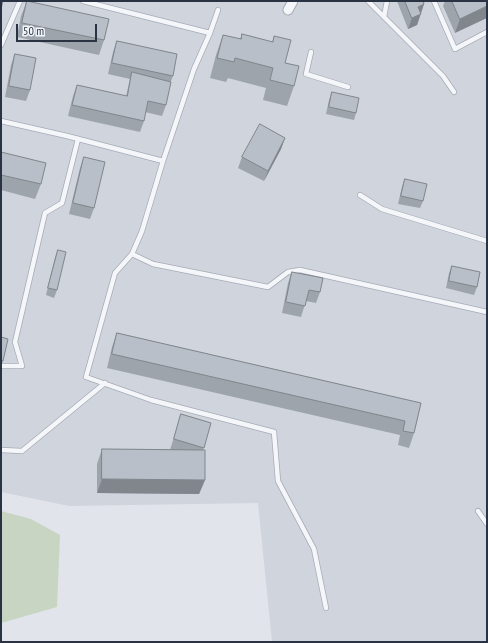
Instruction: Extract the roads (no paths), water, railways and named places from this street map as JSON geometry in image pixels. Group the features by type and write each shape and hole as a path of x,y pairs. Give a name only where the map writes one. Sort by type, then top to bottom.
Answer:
{"street":[{"path":"288,10 293,1"}],"lane":[{"path":"1,45 20,1"},
{"path":"83,1 210,33"},
{"path":"368,1 442,76 454,92"},
{"path":"384,17 387,1"},
{"path":"434,1 455,48 487,32"},
{"path":"218,10 210,33 194,69 163,161 142,231 132,254 115,273 86,376 151,400 274,432 278,481 314,549 326,608"},
{"path":"311,52 306,74 348,87"},
{"path":"1,121 163,161"},
{"path":"1,366 22,366 15,342 45,213 62,203 78,139"},
{"path":"360,195 382,209 487,241"},
{"path":"132,254 153,264 268,287 288,272 300,270 487,312"},
{"path":"1,450 22,451 105,383"},
{"path":"478,511 487,524"}]}
